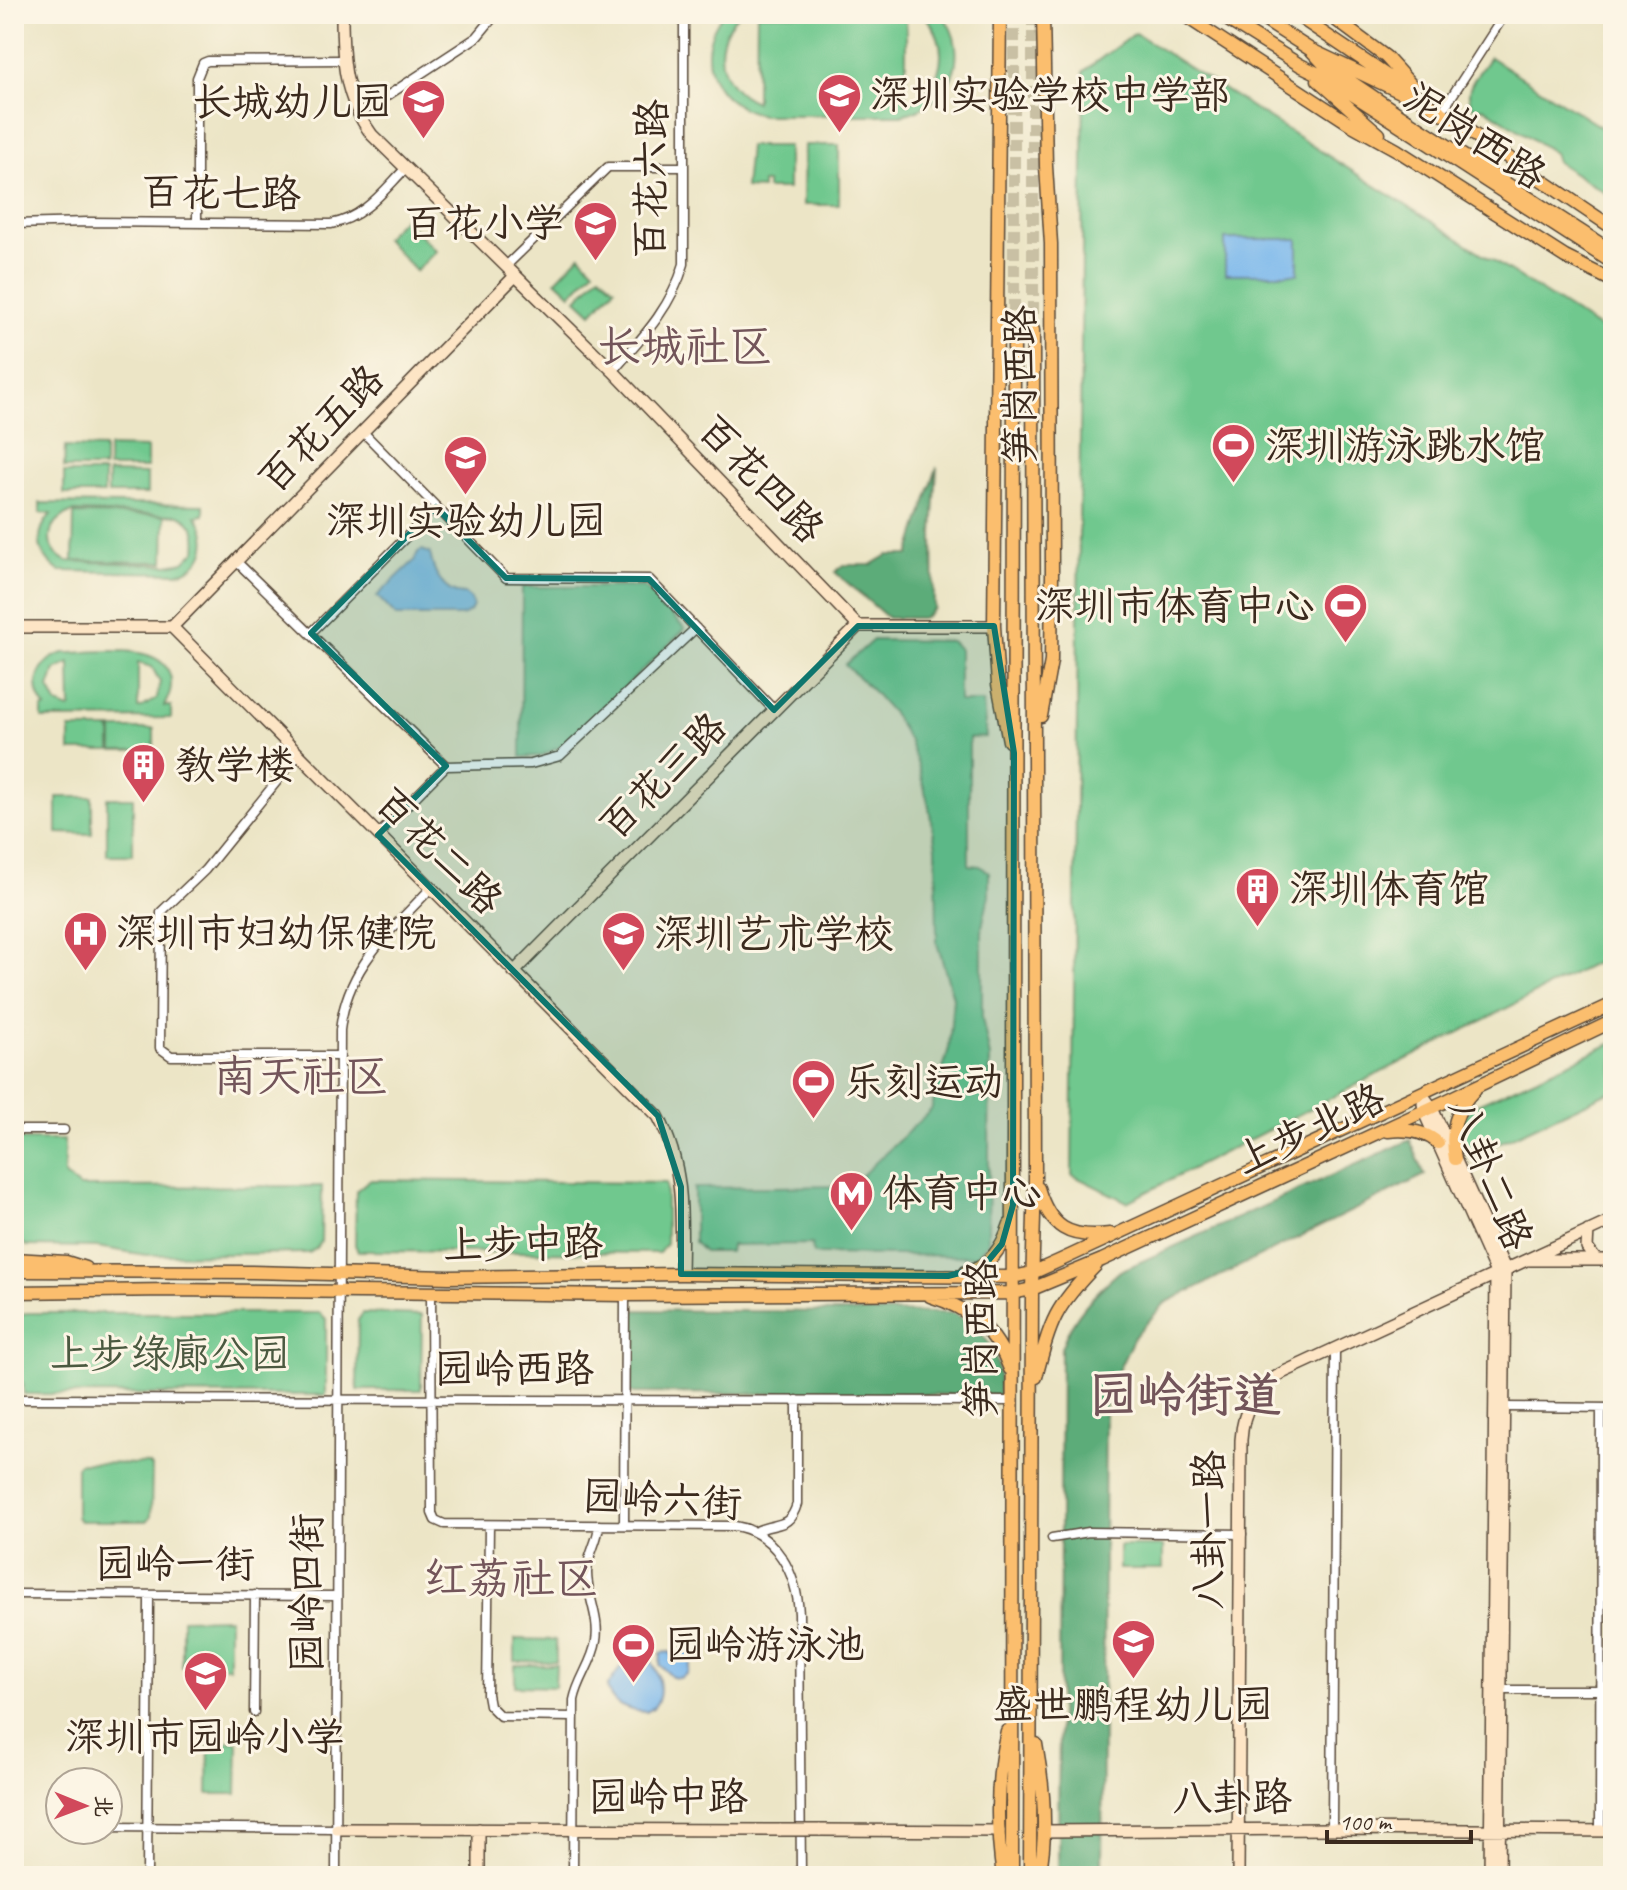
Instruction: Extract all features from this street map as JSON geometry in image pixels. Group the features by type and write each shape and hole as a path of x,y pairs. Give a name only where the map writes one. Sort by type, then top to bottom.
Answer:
{"main road":[{"name":"笋岗西路","path":"1000,14 994,654 1006,734 1014,753"},
{"name":"笋岗西路","path":"1036,755 1052,643 1051,244 1043,14"},
{"name":"泥岗西路","path":"1182,14 1352,125 1397,150 1565,257 1613,281"},
{"name":"泥岗西路","path":"1218,14 1375,108 1613,263"},
{"name":"泥岗西路","path":"1255,14 1311,50 1428,104"},
{"name":"泥岗西路","path":"1295,14 1613,228"},
{"path":"1328,14 1386,57 1428,104"},
{"name":"泥岗西路","path":"1311,50 1334,71 1613,252"},
{"name":"泥岗西路","path":"1300,65 1397,150"},
{"name":"笋岗西路","path":"1012,1876 1014,330"},
{"name":"笋岗西路","path":"1030,1876 1036,755 1033,330"},
{"name":"上步北路","path":"1032,1273 1613,1004"},
{"name":"上步北路","path":"1032,1289 1381,1132 1613,1021"},
{"path":"1013,1070 1035,1069"},
{"path":"1455,1159 1453,1126 1464,1103 1479,1085"},
{"path":"1381,1132 1411,1131 1426,1134 1438,1143"},
{"path":"1035,1179 1046,1210 1060,1228 1083,1235 1117,1233"},
{"path":"948,1276 974,1270 993,1258 1010,1226 1013,1205"},
{"path":"14,1259 66,1262 100,1272"},
{"path":"1032,1391 1057,1310 1068,1293 1102,1260"},
{"name":"上步中路","path":"14,1271 449,1277 681,1274 1013,1277 1032,1273"},
{"name":"上步中路","path":"14,1292 170,1290 625,1295 1013,1293 1032,1289"},
{"path":"14,1301 41,1292"},
{"path":"920,1293 954,1304 977,1318 1000,1343 1013,1376"},
{"path":"1013,1361 1032,1362"},
{"path":"1003,1876 999,1831 1001,1766 1013,1708"},
{"path":"1030,1712 1041,1770 1043,1831 1039,1876"}],"street":[{"name":"百花四路","path":"342,14 346,82 358,115 372,135 613,371 858,626"},
{"path":"358,115 477,37 496,14"},
{"name":"百花六路","path":"613,371 664,311 679,279 685,248 684,14"},
{"path":"1441,113 1505,14"},
{"path":"197,223 197,78 203,63 343,60"},
{"path":"506,266 608,167 683,167"},
{"name":"百花七路","path":"14,224 340,222 364,210 406,168"},
{"name":"百花五路","path":"172,627 515,276"},
{"path":"363,432 506,578 649,579 774,710"},
{"path":"311,633 436,507"},
{"path":"236,561 446,766"},
{"path":"858,626 994,626"},
{"name":"百花三路","path":"514,972 858,626"},
{"path":"14,627 172,627"},
{"name":"百花二路","path":"172,627 648,1105 671,1139 681,1187 681,1274"},
{"path":"378,835 446,766 531,764 560,756 696,628"},
{"path":"299,754 205,870 161,912 160,1048 171,1056 340,1056"},
{"name":"园岭四街","path":"336,1876 338,1275 343,1008 359,968 430,889"},
{"name":"八卦二路","path":"1422,1094 1438,1143 1500,1271"},
{"name":"八卦二路","path":"1428,1110 1455,1159 1500,1271 1495,1830 1490,1876"},
{"path":"14,1130 64,1130"},
{"name":"八卦一路","path":"1238,1876 1242,1426 1250,1401 1269,1381 1335,1348 1613,1220"},
{"path":"1588,1231 1587,1248 1596,1260"},
{"path":"1526,1260 1613,1260"},
{"name":"园岭六街","path":"431,1294 432,1513 435,1520 444,1524 489,1525 735,1526 754,1532 781,1556 793,1579 797,1596 801,1876"},
{"path":"624,1525 625,1295"},
{"path":"1332,1829 1335,1348"},
{"name":"园岭西路","path":"14,1399 1013,1401"},
{"path":"754,1532 765,1526 783,1524 793,1516 797,1504 797,1400"},
{"path":"1498,1407 1613,1408"},
{"path":"1600,1831 1601,1408"},
{"path":"489,1525 489,1705 500,1716 574,1721"},
{"path":"573,1876 576,1690 596,1644 597,1623 587,1586 587,1567 599,1536 599,1525"},
{"path":"1052,1538 1089,1532 1242,1534"},
{"path":"1601,1550 1613,1550"},
{"name":"园岭一街","path":"14,1594 337,1596"},
{"path":"254,1712 255,1595"},
{"path":"147,1876 149,1600"},
{"path":"1497,1690 1613,1690"},
{"path":"124,1827 337,1829"},
{"name":"园岭中路","path":"337,1829 999,1831"},
{"path":"479,1829 479,1876"},
{"name":"八卦二路","path":"1495,1830 1499,1876"},
{"name":"八卦路","path":"1043,1831 1613,1831"}],"highlighted area":[{"path":"436,507 506,578 649,579 774,710 858,626 994,626 1014,753 1013,1205 1002,1244 983,1267 948,1276 681,1274 681,1187 658,1116 378,835 446,766 311,633"}],"green space":[{"path":"723,14 739,14 724,37 721,50 726,75 743,95 756,102 757,14 906,14 906,103 929,87 940,63 938,37 922,14 942,14 956,46 956,62 944,90 917,110 900,115 762,115 731,100 712,76 708,61 709,46 713,30"},
{"name":"深圳市体育中心","path":"1135,33 1613,337 1613,954 1127,1202 1072,1175 1084,71"},
{"path":"1490,57 1613,135 1613,198 1557,162 1554,153 1488,110 1483,107 1476,110 1469,97 1470,90"},
{"path":"804,145 839,145 839,205 803,205"},
{"path":"749,146 788,146 788,189 767,189 767,183 762,183 762,189 745,188"},
{"path":"404,218 436,251 416,271 384,238"},
{"path":"580,255 594,270 571,294 556,280"},
{"path":"600,274 615,288 592,313 577,299"},
{"path":"65,447 104,448 104,468 64,468"},
{"path":"108,447 147,448 147,468 108,468"},
{"path":"937,467 933,533 934,608 924,618 888,618 835,572 844,565 871,565 888,555 909,555"},
{"path":"64,473 104,473 104,494 64,494"},
{"path":"108,473 147,474 147,494 108,494"},
{"path":"40,503 204,505 204,515 196,516 206,542 195,565 177,573 59,571 46,558 40,544 42,529 51,514 40,513","holes":["73,512 179,515 194,529 196,538 196,550 184,562 168,565 66,561 53,549 50,541 53,527"]},
{"path":"74,514 165,515 164,562 73,561"},
{"path":"522,587 644,587 685,629 566,744 541,756 521,757"},
{"path":"873,640 951,641 959,649 959,702 983,702 986,737 969,738 969,865 980,866 989,872 989,895 982,927 982,1018 990,1057 988,1243 975,1256 813,1254 812,1244 731,1245 730,1252 704,1252 694,1242 694,1188 842,1186 856,1181 931,1110 949,1048 953,997 937,943 936,847 928,802 909,741 893,714 845,665"},
{"path":"124,651 153,657 164,664 170,675 170,691 164,706 171,706 171,718 42,719 42,709 46,708 37,683 42,668 64,653","holes":["70,663 71,708 69,709 57,704 49,688 55,670","138,663 152,667 160,682 157,698 141,708 138,708"]},
{"path":"70,729 111,729 111,751 70,751"},
{"path":"113,729 154,729 154,751 113,751"},
{"path":"57,797 92,797 92,834 57,833"},
{"path":"107,798 133,798 133,855 107,855"},
{"path":"1613,1043 1613,1090 1469,1157 1461,1131 1464,1119 1473,1106"},
{"path":"14,1140 64,1140 64,1175 79,1187 322,1186 321,1242 309,1253 146,1255 97,1247 27,1246 14,1237"},
{"path":"1410,1140 1425,1175 1165,1303 1134,1337 1105,1399 1102,1876 1058,1876 1061,1348 1066,1336 1085,1306 1120,1271"},
{"path":"369,1180 666,1183 666,1244 659,1253 358,1251 355,1245 356,1191"},
{"path":"630,1310 954,1313 976,1329 991,1346 998,1368 999,1395 630,1393"},
{"name":"上步绿廊公园","path":"26,1313 320,1313 326,1319 326,1395 24,1394 23,1383 14,1383 14,1319"},
{"name":"上步绿廊公园","path":"363,1313 422,1315 421,1390 357,1390 358,1320"},
{"path":"79,1463 148,1464 152,1467 151,1517 147,1521 80,1521 76,1517 76,1467"},
{"path":"1119,1546 1163,1546 1163,1569 1119,1569"},
{"path":"229,1618 229,1667 182,1667 182,1619"},
{"path":"515,1639 556,1640 556,1662 515,1661"},
{"path":"515,1665 556,1665 555,1687 515,1686"},
{"path":"209,1741 238,1742 237,1794 208,1794"}],"water":[{"path":"1225,239 1298,239 1298,274 1225,274"},
{"path":"422,550 430,553 440,581 445,586 471,599 473,606 470,612 462,616 396,616 377,596"},
{"name":"园岭游泳池","path":"685,1649 692,1658 688,1673 680,1678 672,1677 660,1665 661,1653 670,1652 674,1658 677,1652"},
{"name":"园岭游泳池","path":"637,1659 652,1662 658,1675 659,1697 657,1703 646,1712 617,1703 607,1687 620,1668"}],"tunnel":[{"path":"1014,14 1014,330"},
{"path":"1033,14 1033,330"}],"place":[{"name":"深圳实验学校中学部","path":"839,134"},
{"name":"长城幼儿园","path":"423,141"},
{"name":"百花小学","path":"595,262"},
{"name":"深圳游泳跳水馆","path":"1234,485"},
{"name":"深圳实验幼儿园","path":"466,496"},
{"name":"深圳市体育中心","path":"1346,645"},
{"name":"教学楼","path":"144,804"},
{"name":"深圳体育馆","path":"1258,928"},
{"name":"深圳市妇幼保健院","path":"85,972"},
{"name":"深圳艺术学校","path":"623,973"},
{"name":"乐刻运动","path":"813,1121"},
{"name":"体育中心","path":"851,1232"},
{"name":"盛世鹏程幼儿园","path":"1133,1680"},
{"name":"园岭游泳池","path":"634,1684"},
{"name":"深圳市园岭小学","path":"205,1712"}],"district":[{"name":"长城社区","path":"685,346"},
{"name":"南天社区","path":"301,1076"},
{"name":"园岭街道","path":"1185,1395"},
{"name":"红荔社区","path":"511,1578"}]}
